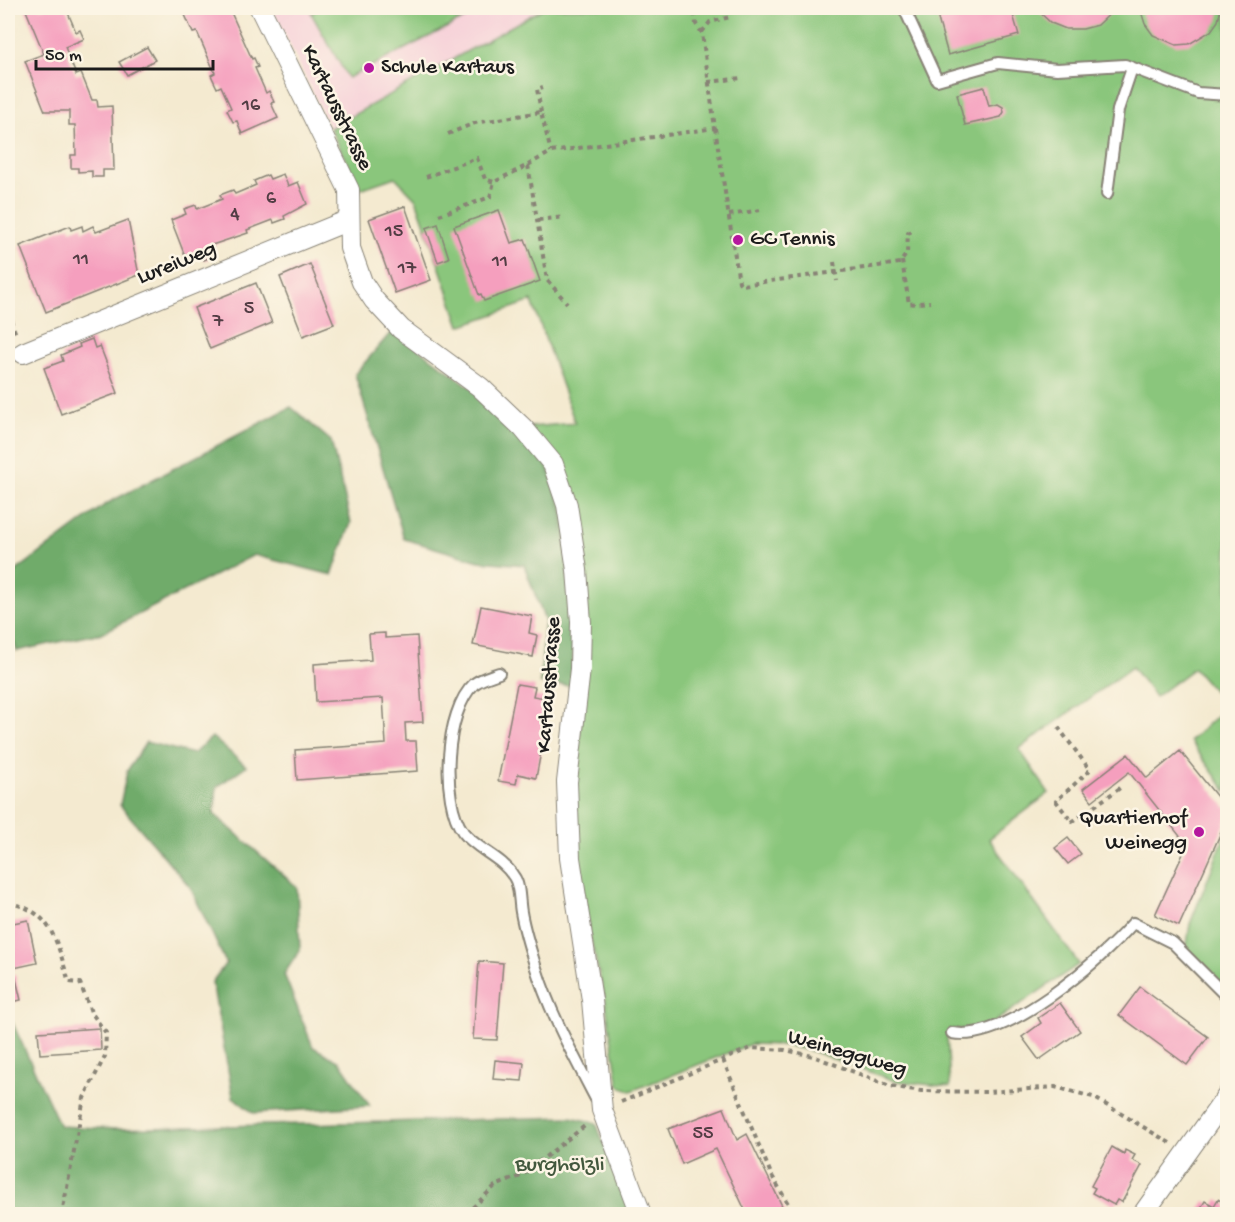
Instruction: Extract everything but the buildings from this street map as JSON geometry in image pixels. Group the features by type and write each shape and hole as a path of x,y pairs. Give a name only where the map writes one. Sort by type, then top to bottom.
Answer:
{"street":[{"name":"Kartausstrasse","path":"260,8 348,190 351,254 362,282 374,300 401,329 480,387 523,428 553,464 567,506 577,570 581,622 580,669 567,782 570,858 592,1000 602,1110 641,1215"},
{"name":"Lureiweg","path":"23,353 348,220"},
{"path":"1143,1215 1227,1095"}],"lane":[{"path":"904,8 937,80 998,63 1057,69 1125,65 1198,93 1227,95"},
{"path":"1107,194 1118,110 1132,68"},
{"path":"499,673 475,683 462,699 453,727 449,768 452,801 461,829 474,845 497,859 515,877 522,916 536,967 571,1052 602,1110"},
{"path":"952,1033 967,1036 1013,1020 1110,950 1133,923 1173,943 1227,998"}],"path":[{"path":"694,8 696,24 702,33 739,282 742,285 835,273 902,261 908,253 908,233 912,231"},
{"path":"702,33 710,22 730,17"},
{"path":"708,82 742,78"},
{"path":"543,87 537,89 551,152"},
{"path":"448,134 475,123 541,112"},
{"path":"426,177 477,158 484,179 494,182 551,152 715,128"},
{"path":"528,165 547,280 567,303"},
{"path":"439,215 490,197 494,182"},
{"path":"729,215 761,210"},
{"path":"538,220 564,217"},
{"path":"902,261 909,304 930,302"},
{"path":"834,262 837,281"},
{"path":"1058,727 1090,770 1056,801 1072,822 1120,788"},
{"path":"8,903 25,906 44,918 57,943 69,982 80,983 92,1012 106,1033 105,1056 84,1098 62,1215"},
{"name":"Weineggweg","path":"602,1110 751,1048 785,1050 813,1056 890,1086 921,1091 988,1092 1055,1087 1093,1097 1186,1153"},
{"path":"723,1060 771,1174 794,1215"},
{"path":"466,1215 495,1186 521,1176 592,1121 602,1110"}],"shaded area":[{"name":"Schule Kartaus","path":"272,8 544,8 330,128"}],"green space":[{"path":"321,8 485,8 348,78 311,13"},
{"path":"544,8 1227,8 1227,706 1194,668 1155,697 1132,667 1019,749 1049,793 989,839 1079,964 990,1025 973,1030 951,1029 947,1035 950,1087 895,1081 812,1051 784,1045 751,1044 631,1091 619,1086 605,999 589,932 576,852 575,782 587,661 531,427 575,423 532,301 460,326 416,199 395,177 360,189 330,128"},
{"path":"393,330 477,392 547,466 561,508 574,622 572,686 540,683 545,621 524,565 479,561 404,539 355,374"},
{"path":"291,407 331,441 351,523 332,575 254,555 102,633 17,651 8,627 8,577 106,504"},
{"path":"1227,706 1227,792 1190,741"},
{"path":"212,737 246,766 217,787 214,814 297,887 300,950 284,974 313,1047 340,1062 370,1106 253,1113 233,1097 212,982 226,963 190,887 120,805 127,771 146,742 193,754"},
{"path":"1227,830 1228,935 1223,944 1227,947 1227,990 1186,951 1190,924"},
{"name":"Burghölzli","path":"8,1013 60,1126 116,1129 571,1117 596,1123 632,1214 8,1214"}],"place":[{"name":"Schule Kartaus","path":"369,68"},
{"name":"GC Tennis","path":"738,240"},
{"name":"Quartierhof Weinegg","path":"1199,832"}]}
